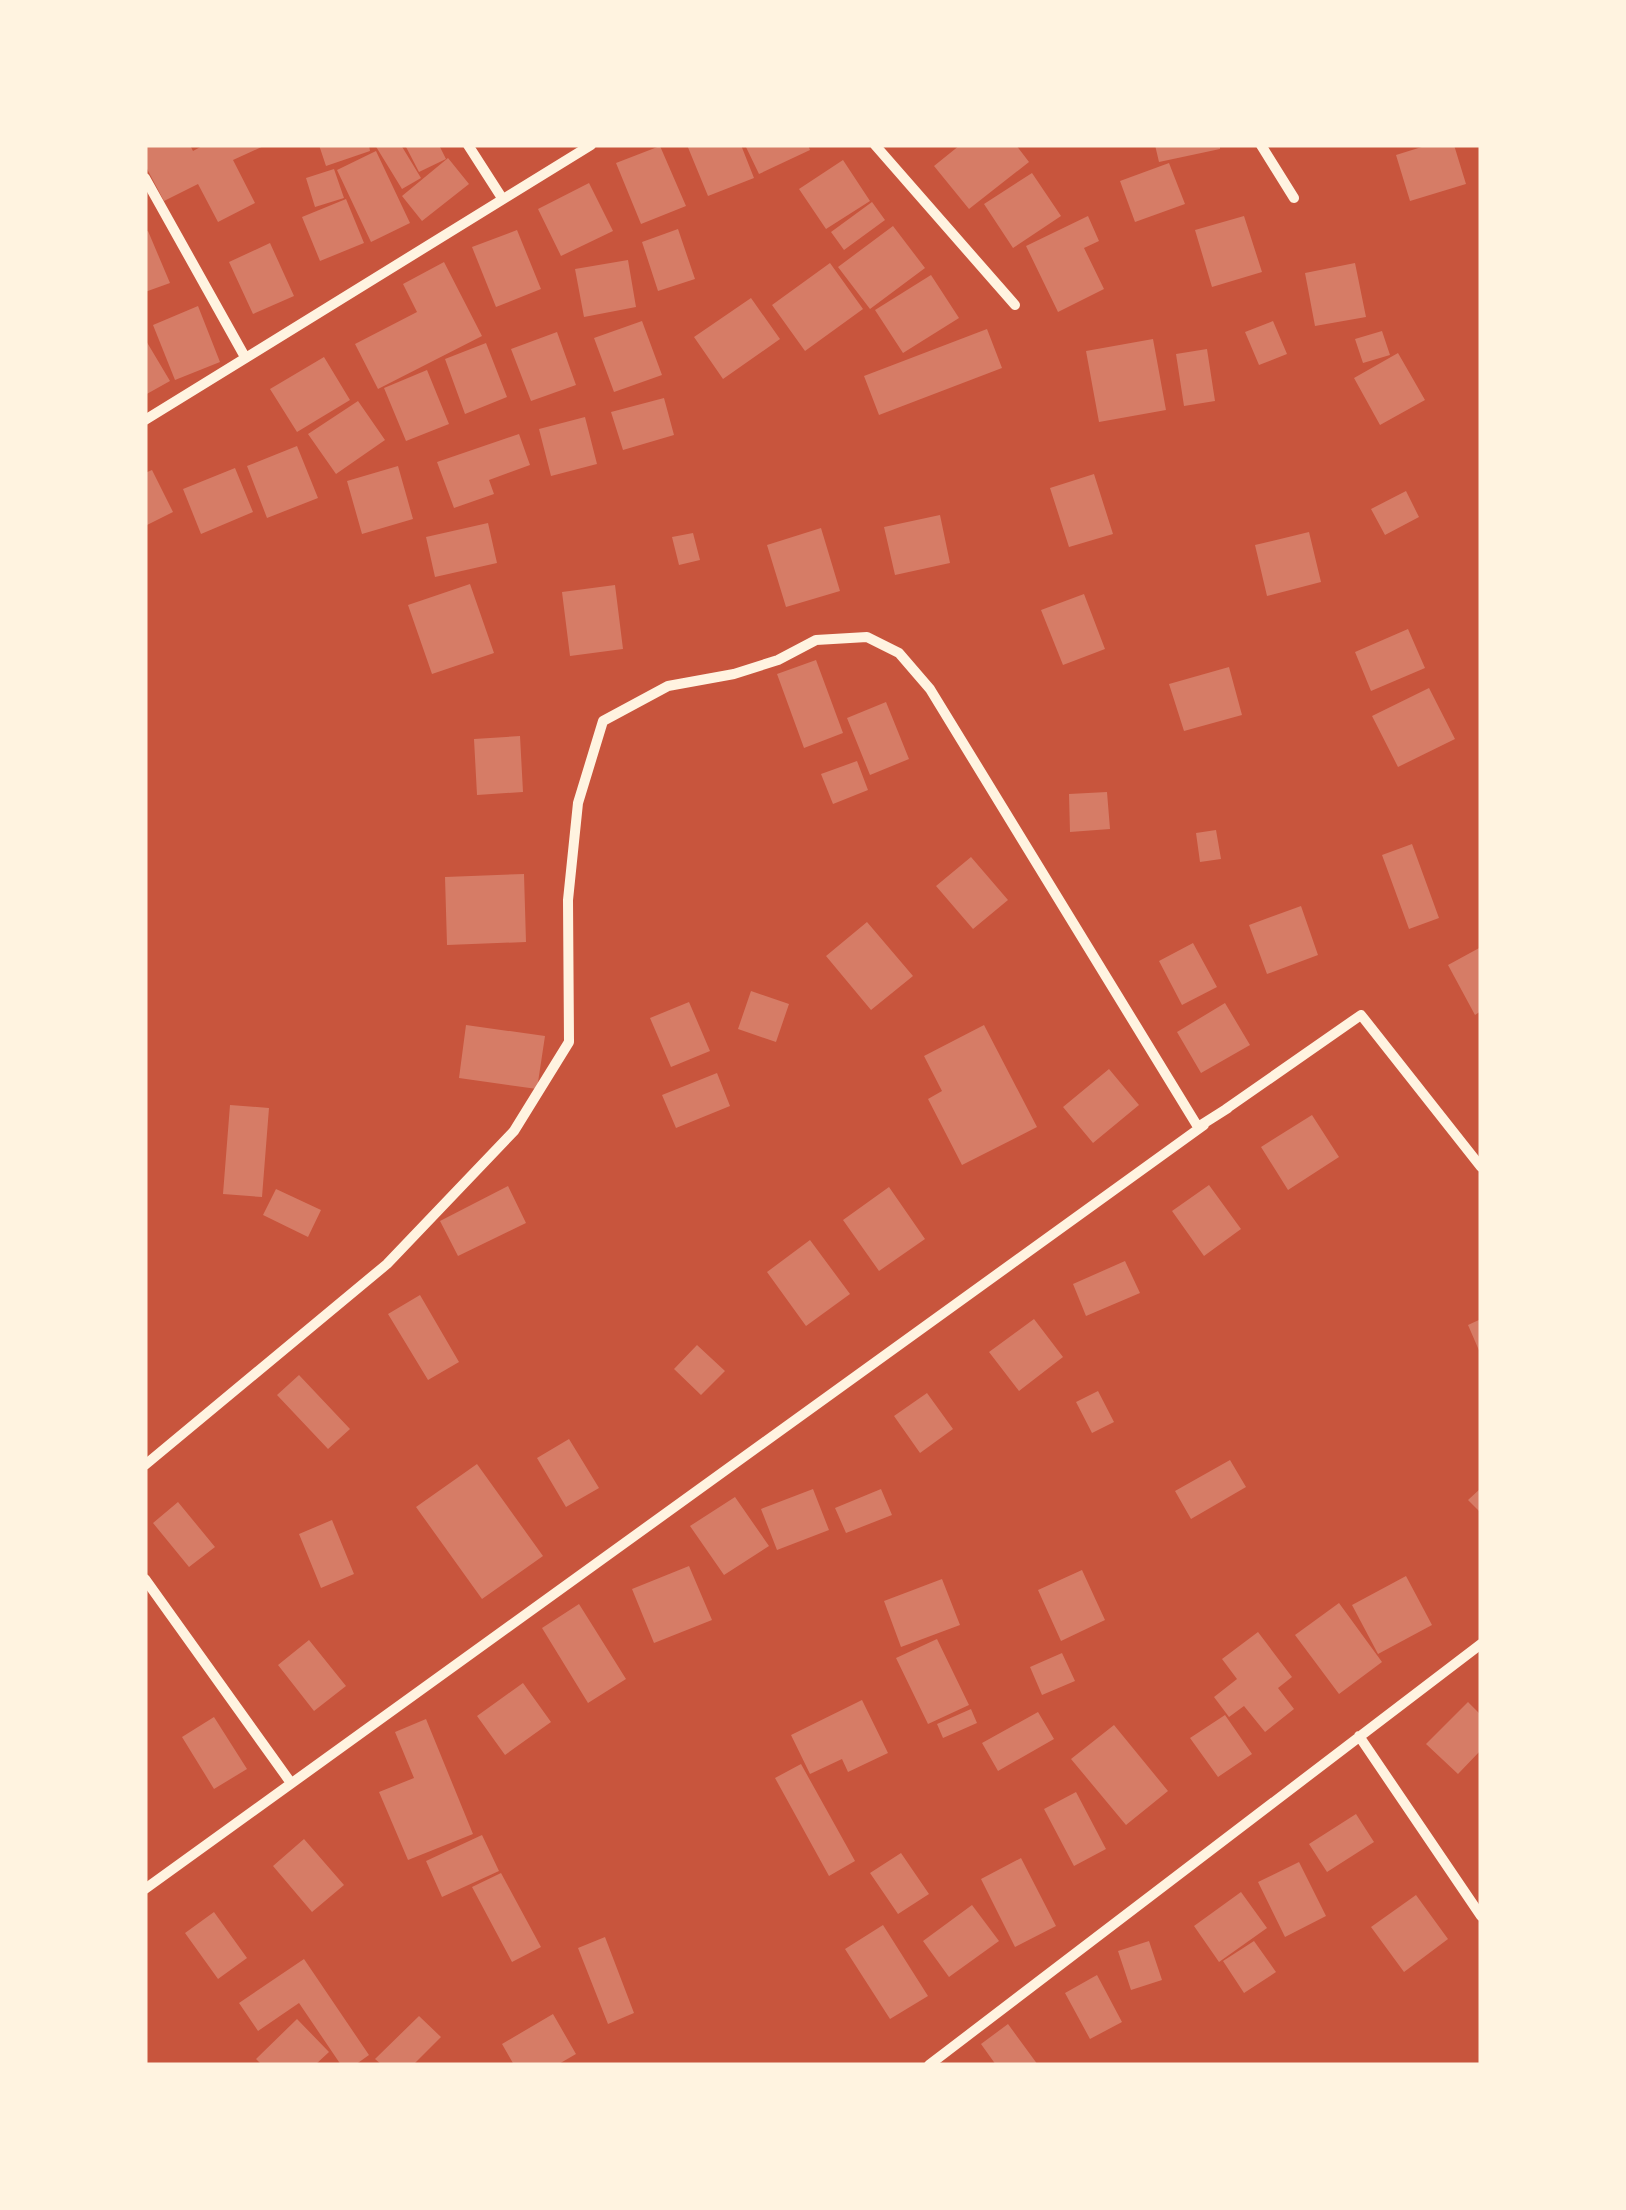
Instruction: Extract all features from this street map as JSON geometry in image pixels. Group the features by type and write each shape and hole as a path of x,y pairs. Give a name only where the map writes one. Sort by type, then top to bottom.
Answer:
{"street":[{"path":"468,145 502,198"},
{"path":"145,420 590,145"},
{"path":"875,145 1015,305"},
{"path":"1260,145 1294,198"},
{"path":"145,178 245,357"},
{"path":"145,1465 387,1264 514,1131 569,1042 568,900 578,802 603,721 668,686 734,674 778,660 816,640 868,637 900,653 930,689 1198,1127 1228,1108"},
{"path":"145,1889 1361,1015 1481,1167"},
{"path":"145,1579 291,1784"},
{"path":"929,2065 1481,1644"},
{"path":"1359,1736 1481,1916"}],"building":[{"path":"190,145 193,151 204,145 266,145 233,160 255,203 218,222 198,184 164,201 145,165 145,148"},
{"path":"319,145 369,145 370,151 326,166"},
{"path":"375,145 401,145 421,178 402,189"},
{"path":"405,145 439,145 446,159 419,172"},
{"path":"687,145 741,145 754,178 708,196"},
{"path":"745,145 808,145 810,150 759,174"},
{"path":"960,145 1016,145 1029,162 969,209 934,166"},
{"path":"1155,145 1220,145 1220,149 1159,162"},
{"path":"1428,145 1454,145 1466,184 1410,201 1396,155"},
{"path":"660,146 686,206 641,224 616,163"},
{"path":"376,151 410,223 371,242 337,170"},
{"path":"448,158 469,184 422,221 402,196"},
{"path":"843,160 870,201 826,229 799,189"},
{"path":"1169,163 1185,204 1135,222 1120,181"},
{"path":"334,169 344,198 315,207 306,178"},
{"path":"1032,173 1061,216 1013,248 984,204"},
{"path":"589,183 613,231 561,256 538,209"},
{"path":"346,199 364,243 320,261 302,217"},
{"path":"872,202 885,220 844,250 831,232"},
{"path":"1088,216 1099,241 1084,248 1104,289 1058,312 1026,246"},
{"path":"1244,216 1262,272 1212,287 1195,230"},
{"path":"893,226 925,268 870,309 838,267"},
{"path":"678,229 695,279 658,291 642,242"},
{"path":"517,230 541,289 496,307 472,247"},
{"path":"148,231 170,283 145,292 145,232"},
{"path":"270,243 294,296 253,314 229,262"},
{"path":"628,260 636,307 584,317 575,269"},
{"path":"444,262 482,336 378,389 355,344 417,312 403,284"},
{"path":"830,263 863,309 805,351 772,305"},
{"path":"1355,263 1366,317 1315,326 1305,273"},
{"path":"931,275 959,318 903,353 875,310"},
{"path":"751,298 780,339 723,379 694,337"},
{"path":"198,306 220,362 175,380 153,325"},
{"path":"642,321 662,375 614,392 594,338"},
{"path":"1273,321 1287,354 1259,365 1245,332"},
{"path":"987,329 1002,368 879,415 864,376"},
{"path":"1382,331 1390,355 1363,363 1355,339"},
{"path":"557,332 576,385 531,401 511,349"},
{"path":"145,339 170,381 145,395"},
{"path":"1153,339 1166,410 1099,422 1086,351"},
{"path":"486,343 507,397 465,414 445,359"},
{"path":"1207,349 1215,401 1184,406 1176,354"},
{"path":"1398,353 1425,400 1380,425 1354,378"},
{"path":"324,357 350,400 297,432 270,389"},
{"path":"427,370 449,424 406,441 384,388"},
{"path":"664,398 674,435 623,450 611,412"},
{"path":"358,401 385,440 336,474 308,434"},
{"path":"585,417 597,464 551,476 539,429"},
{"path":"519,434 530,465 489,480 494,494 454,508 437,462"},
{"path":"297,446 318,498 267,518 247,466"},
{"path":"398,466 413,519 362,534 347,481"},
{"path":"235,468 253,512 201,534 183,489"},
{"path":"152,470 173,512 145,526 145,473"},
{"path":"1094,474 1113,534 1069,547 1050,488"},
{"path":"1406,491 1419,517 1385,535 1371,509"},
{"path":"940,515 950,563 895,575 884,527"},
{"path":"488,523 497,563 435,577 426,537"},
{"path":"821,528 840,591 786,607 767,545"},
{"path":"1309,532 1321,582 1267,596 1255,545"},
{"path":"693,533 700,560 679,565 672,537"},
{"path":"470,584 494,653 432,674 408,605"},
{"path":"615,585 623,649 570,656 562,592"},
{"path":"1084,594 1105,649 1063,665 1041,610"},
{"path":"1408,629 1425,668 1371,691 1355,652"},
{"path":"816,660 843,733 804,748 777,674"},
{"path":"1229,667 1242,715 1184,731 1169,684"},
{"path":"1429,688 1455,739 1398,767 1372,716"},
{"path":"886,702 909,759 870,775 847,718"},
{"path":"520,736 523,792 477,795 474,739"},
{"path":"857,761 868,790 833,804 821,774"},
{"path":"1107,792 1110,829 1070,832 1069,794"},
{"path":"1216,830 1221,859 1200,862 1196,833"},
{"path":"1412,844 1439,918 1409,929 1382,855"},
{"path":"971,857 1008,900 973,929 936,886"},
{"path":"524,874 526,942 447,945 445,877"},
{"path":"1301,906 1318,955 1267,974 1249,925"},
{"path":"867,922 913,976 871,1010 826,956"},
{"path":"1193,943 1217,987 1182,1005 1159,961"},
{"path":"1481,947 1481,1011 1475,1015 1448,965"},
{"path":"751,991 789,1004 776,1042 738,1029"},
{"path":"689,1002 710,1051 671,1067 650,1018"},
{"path":"1225,1003 1250,1045 1201,1073 1177,1032"},
{"path":"466,1025 545,1036 537,1089 459,1078"},
{"path":"984,1025 1037,1127 962,1165 928,1099 942,1091 924,1056"},
{"path":"1109,1069 1139,1105 1093,1143 1063,1107"},
{"path":"717,1073 730,1106 676,1128 662,1095"},
{"path":"230,1105 269,1108 262,1197 223,1194"},
{"path":"1312,1115 1339,1157 1288,1190 1261,1147"},
{"path":"1209,1185 1241,1229 1204,1256 1172,1211"},
{"path":"508,1186 526,1223 458,1256 440,1221"},
{"path":"889,1187 925,1239 879,1271 843,1220"},
{"path":"276,1189 321,1210 308,1237 263,1215"},
{"path":"810,1240 850,1294 806,1326 767,1272"},
{"path":"1125,1261 1140,1293 1086,1316 1073,1284"},
{"path":"420,1295 459,1362 428,1380 388,1314"},
{"path":"1034,1319 1063,1357 1019,1391 989,1352"},
{"path":"1481,1319 1481,1355 1468,1325"},
{"path":"697,1345 725,1371 701,1395 674,1369"},
{"path":"299,1375 350,1429 328,1449 277,1395"},
{"path":"1098,1391 1114,1422 1092,1433 1076,1402"},
{"path":"927,1393 953,1429 920,1453 894,1416"},
{"path":"569,1439 599,1488 566,1507 537,1458"},
{"path":"1230,1460 1246,1487 1191,1519 1175,1491"},
{"path":"477,1464 543,1556 482,1599 416,1507"},
{"path":"1481,1488 1481,1513 1468,1500"},
{"path":"813,1489 829,1530 777,1550 761,1509"},
{"path":"881,1489 892,1515 846,1533 835,1508"},
{"path":"735,1497 769,1546 724,1575 690,1526"},
{"path":"178,1502 215,1547 189,1567 153,1523"},
{"path":"332,1520 354,1574 321,1588 299,1534"},
{"path":"689,1566 712,1620 654,1643 632,1589"},
{"path":"1082,1570 1105,1620 1061,1641 1038,1590"},
{"path":"1406,1576 1432,1625 1378,1654 1352,1605"},
{"path":"942,1579 960,1625 901,1647 884,1601"},
{"path":"1339,1603 1382,1662 1339,1694 1295,1635"},
{"path":"579,1604 626,1679 588,1703 542,1628"},
{"path":"1258,1632 1292,1677 1278,1688 1294,1709 1265,1732 1244,1706 1229,1717 1214,1697 1237,1679 1222,1659"},
{"path":"937,1639 969,1705 928,1724 896,1658"},
{"path":"309,1640 346,1686 314,1711 278,1665"},
{"path":"1062,1653 1075,1681 1042,1695 1030,1667"},
{"path":"523,1683 551,1722 505,1755 477,1716"},
{"path":"862,1700 888,1753 848,1772 842,1759 810,1774 791,1735"},
{"path":"1468,1702 1481,1715 1481,1750 1458,1774 1426,1744"},
{"path":"971,1709 977,1723 943,1738 937,1724"},
{"path":"1038,1712 1054,1739 998,1771 982,1743"},
{"path":"1225,1715 1252,1754 1218,1777 1190,1738"},
{"path":"214,1717 247,1769 214,1789 182,1737"},
{"path":"426,1719 473,1834 408,1860 379,1792 414,1778 395,1732"},
{"path":"1114,1725 1168,1791 1126,1825 1071,1759"},
{"path":"801,1764 855,1861 829,1876 775,1778"},
{"path":"1076,1792 1106,1849 1074,1866 1044,1809"},
{"path":"1356,1814 1374,1842 1327,1872 1309,1844"},
{"path":"482,1835 499,1871 442,1897 426,1861"},
{"path":"304,1839 344,1885 312,1912 273,1866"},
{"path":"901,1853 929,1894 898,1914 870,1873"},
{"path":"1021,1858 1056,1926 1015,1947 981,1879"},
{"path":"1299,1862 1326,1916 1285,1937 1258,1882"},
{"path":"501,1873 541,1947 512,1962 472,1887"},
{"path":"1241,1892 1267,1928 1219,1962 1194,1926"},
{"path":"1416,1895 1448,1939 1404,1972 1371,1927"},
{"path":"972,1905 999,1941 949,1977 923,1941"},
{"path":"214,1912 247,1958 218,1979 185,1933"},
{"path":"883,1925 928,1996 890,2019 845,1949"},
{"path":"605,1937 634,2013 608,2024 578,1948"},
{"path":"1149,1941 1162,1980 1131,1990 1118,1951"},
{"path":"1254,1941 1276,1972 1244,1993 1223,1961"},
{"path":"304,1959 369,2055 355,2065 341,2065 299,2003 258,2031 239,2003"},
{"path":"1097,1975 1122,2022 1090,2039 1065,1993"},
{"path":"553,2014 576,2054 557,2065 514,2065 502,2044"},
{"path":"419,2016 441,2037 413,2065 382,2065 375,2059"},
{"path":"297,2019 329,2052 315,2065 262,2065 256,2059"},
{"path":"1008,2024 1038,2065 996,2065 981,2044"}]}
